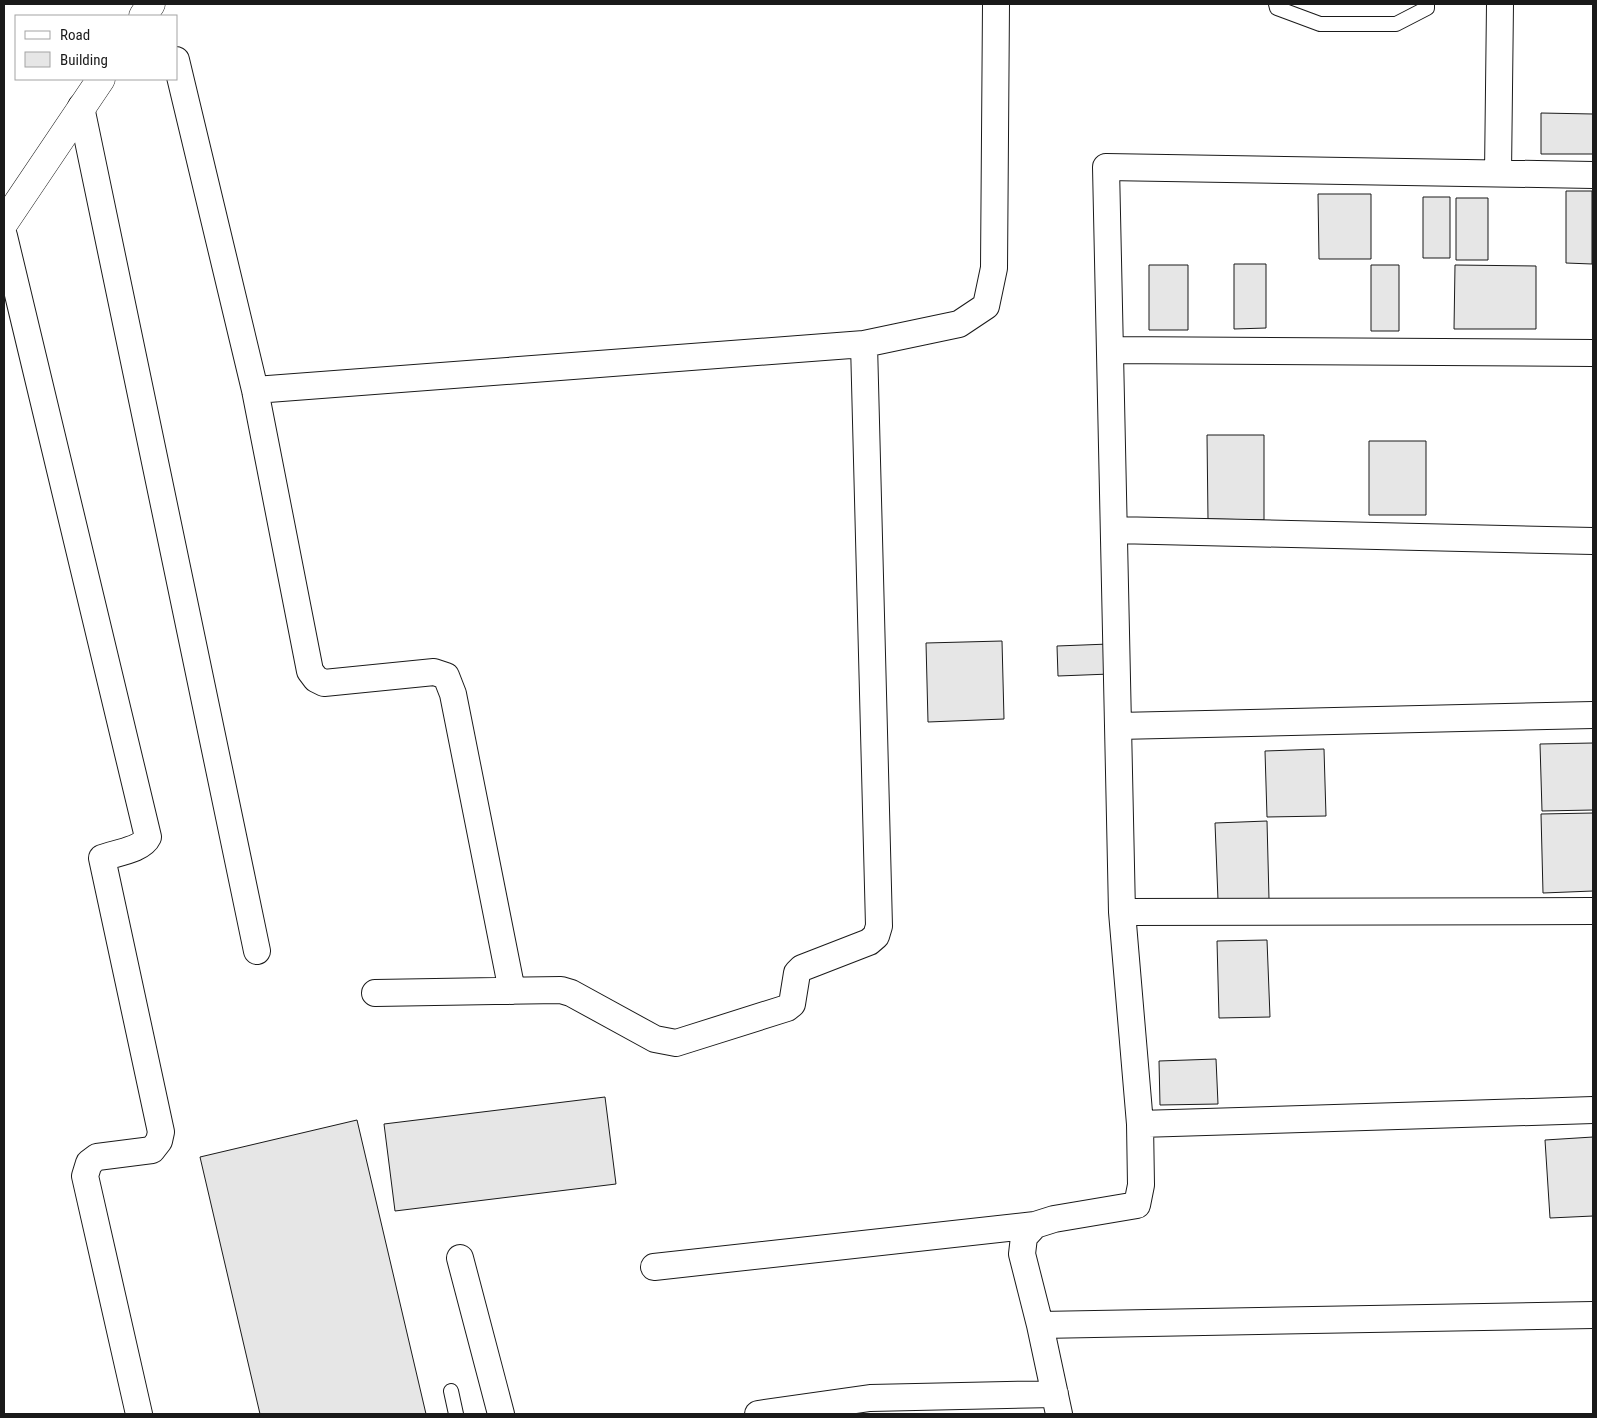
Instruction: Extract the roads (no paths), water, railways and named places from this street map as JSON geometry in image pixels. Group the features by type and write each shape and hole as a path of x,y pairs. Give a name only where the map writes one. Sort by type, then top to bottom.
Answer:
{"street":[{"path":"144,15 151,4"},
{"path":"256,390 864,344 959,324 986,306 994,268 996,4"},
{"path":"1498,174 1500,4"},
{"path":"178,68 256,390 310,671 316,679 324,682 434,672 446,676 453,694 512,991"},
{"path":"4,223 100,80"},
{"path":"82,107 257,951"},
{"path":"654,1267 1035,1225 1054,1219 1137,1204 1141,1185 1140,1124 1122,912 1106,167 1593,175"},
{"path":"4,236 148,837 146,842 139,846 102,858 161,1132 159,1141 152,1150 97,1157 88,1163 85,1176 139,1414"},
{"path":"376,993 561,990 571,993 655,1039 676,1043 787,1008 792,1004 797,973 802,968 869,942 876,936 879,926 864,344"},
{"path":"1111,350 1593,353"},
{"path":"1114,530 1593,541"},
{"path":"1118,726 1593,715"},
{"path":"1122,912 1593,911"},
{"path":"1140,1124 1593,1110"},
{"path":"758,1414 871,1406 1057,1404 1022,1254 1024,1237 1035,1225"},
{"path":"460,1258 501,1414"},
{"path":"1040,1325 1593,1316"}],"lane":[{"path":"1276,4 1277,8 1320,24 1396,24 1427,8 1428,4"},
{"path":"451,1391 456,1414"}]}
